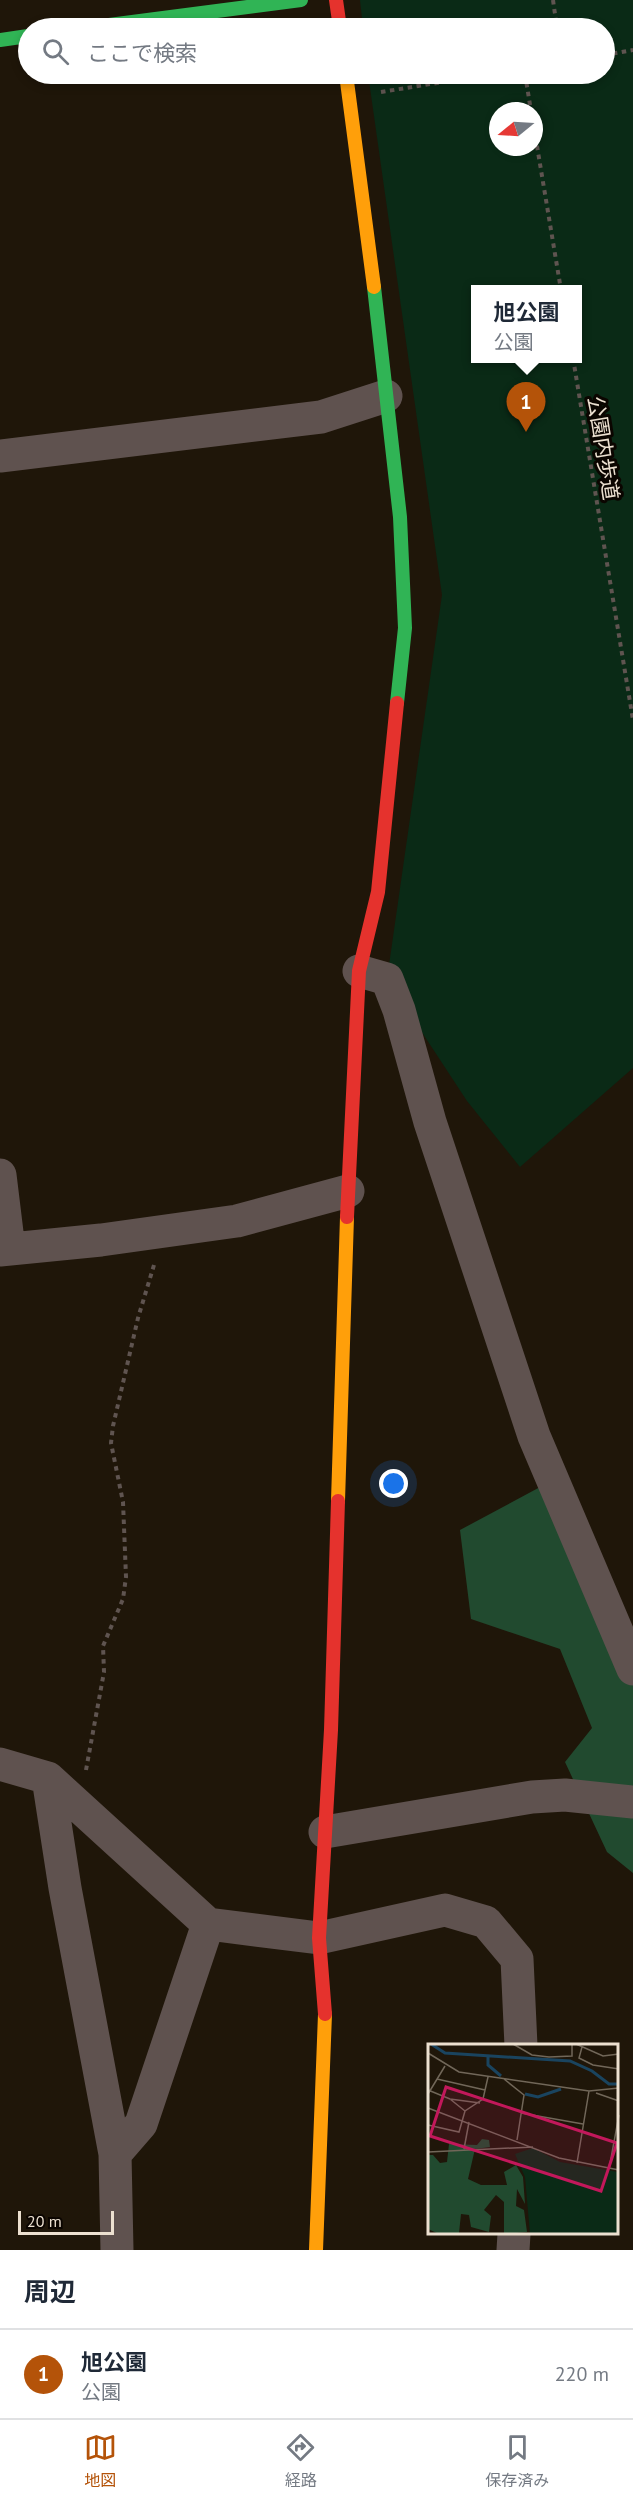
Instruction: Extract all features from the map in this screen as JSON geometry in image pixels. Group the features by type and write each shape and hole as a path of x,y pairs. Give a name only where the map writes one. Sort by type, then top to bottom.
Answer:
{"street":[{"path":"163,18 301,0"},
{"path":"336,0 339,18"},
{"path":"0,40 18,37"},
{"path":"316,2250 325,2011 319,1938 332,1718 348,1191 359,971 378,892 405,628 400,517 347,84"},
{"path":"0,456 321,417 386,396"},
{"path":"359,971 387,979 399,1010 430,1122 534,1436 633,1669"},
{"path":"0,1175 4,1249 237,1221 348,1191"},
{"path":"0,1764 48,1778 208,1924 319,1938 445,1910 486,1922 517,1959 521,2044"},
{"path":"48,1778 65,1888 115,2154 117,2250"},
{"path":"325,1832 532,1797 565,1795 633,1802"},
{"path":"115,2154 141,2124 208,1924"},
{"path":"513,2250 514,2235"}],"path":[{"path":"553,0 556,18"},
{"path":"615,53 633,50"},
{"path":"349,97 430,84"},
{"path":"527,84 530,102"},
{"path":"539,156 560,285"},
{"name":"公園内歩道","path":"574,363 633,720"},
{"path":"79,1806 104,1672 103,1646 109,1637 123,1599 126,1577 123,1502 111,1443 113,1426 138,1318 159,1249 159,1232"}],"green space":[{"path":"360,0 633,0 633,1068 520,1167 467,1101 387,979 442,595 369,84 615,84 615,18 362,18"},
{"path":"542,1486 633,1655 633,1873 607,1852 565,1762 592,1728 560,1649 471,1619 460,1530"}],"traffic: fast":[{"path":"163,18 301,0"},
{"path":"0,40 18,37"},
{"path":"374,287 400,517 405,628 397,703"}],"traffic: slow":[{"path":"347,84 374,287"},
{"path":"338,1501 347,1217"},
{"path":"316,2250 325,2014"}],"traffic: jam":[{"path":"336,0 339,18"},
{"path":"347,1217 359,971 378,892 397,703"},
{"path":"325,2014 319,1938 331,1730 338,1501"}],"place":[{"name":"旭公園","path":"526,432"}]}
